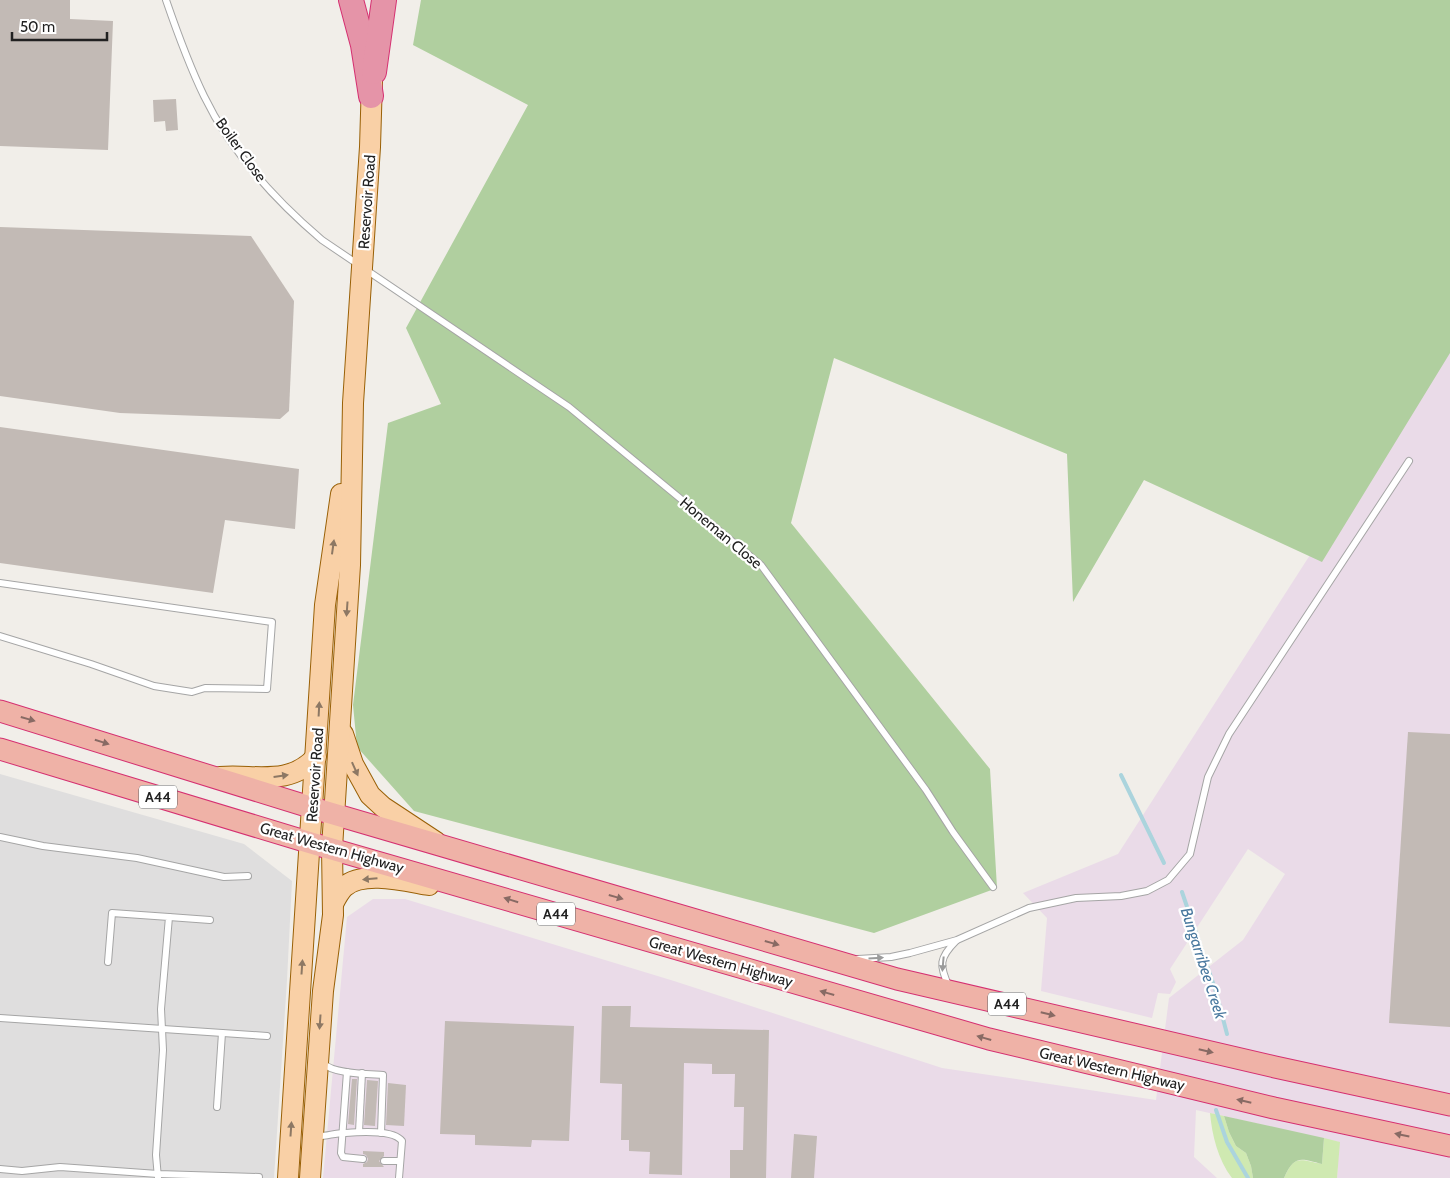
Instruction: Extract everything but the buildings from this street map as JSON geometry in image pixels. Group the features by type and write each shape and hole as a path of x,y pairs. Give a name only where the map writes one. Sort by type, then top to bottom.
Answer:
{"highway":[{"path":"351,0 363,45 371,96"},
{"path":"371,96 384,0"},
{"name":"A44","path":"0,711 313,808 827,960 1275,1067 1450,1105"},
{"name":"Great Western Highway","path":"3,750 311,843 989,1039 1274,1108 1450,1146"}],"main road":[{"name":"Reservoir Road","path":"310,1178 322,991 333,904 332,848 350,565 353,403 370,147 373,0"},
{"name":"Reservoir Road","path":"288,1178 325,605 353,403"},
{"path":"340,723 352,764 370,795 383,807 439,845"},
{"path":"215,778 238,776 282,777 301,771 316,757"},
{"path":"333,904 345,886 355,881 371,878 388,878 488,893"}],"lane":[{"name":"Boiler Close","path":"166,0 204,97 242,158 307,227 322,240 362,266"},
{"name":"Honeman Close","path":"362,266 569,407 761,565 926,790 953,832 993,887"},
{"path":"827,960 891,957 957,940 1029,908 1076,898 1147,891 1168,880 1190,854 1208,777 1229,734 1408,461"},
{"path":"0,583 272,622 267,688 205,688 192,692 154,686 0,636"},
{"path":"0,837 43,846 137,858 224,877 248,876"},
{"path":"108,962 112,913 210,920"},
{"path":"158,1176 156,1155 163,1050 161,1010 169,917"},
{"path":"951,991 943,974 942,963 945,952 957,940"},
{"path":"0,1018 267,1036"},
{"path":"217,1107 222,1033"},
{"path":"318,1056 326,1067 347,1072 383,1075 381,1133"},
{"path":"347,1072 341,1153 343,1157 363,1159"},
{"path":"359,1132 362,1073"},
{"path":"313,1136 359,1132 394,1135 401,1139 402,1142 399,1178"},
{"path":"384,1161 400,1161"},
{"path":"0,1169 22,1171 60,1167 158,1176 259,1176"}],"shaded area":[{"path":"1450,337 1450,1178 1337,1178 1339,1142 1196,1110 1194,1157 1217,1178 323,1178 347,917 373,899 405,899 674,981 942,1068 1156,1100 1169,998 1243,940 1285,874 1248,849 1170,969 1176,982 1170,994 1158,993 1152,1018 1041,991 1047,918 1023,893 1118,854"},
{"path":"0,774 244,844 292,881 274,1178 0,1178"}],"green space":[{"path":"421,0 1450,0 1450,353 1322,562 1144,480 1073,602 1067,454 834,358 791,523 990,769 997,888 874,933 414,811 357,747 353,705 388,423 441,404 406,328 528,105 413,45"},
{"path":"1210,1113 1224,1116 1236,1146 1246,1153 1253,1178 1232,1178 1227,1171 1216,1147"},
{"path":"1224,1116 1324,1138 1322,1164 1308,1160 1299,1160 1291,1165 1284,1178 1253,1178 1246,1153 1236,1146"},
{"path":"1324,1138 1340,1142 1337,1178 1284,1178 1291,1165 1298,1160 1322,1164"}],"waterway":[{"name":"Bungarribee Creek","path":"1121,775 1164,863"},
{"name":"Bungarribee Creek","path":"1182,892 1216,992 1227,1034"},
{"name":"Bungarribee Creek","path":"1216,1110 1227,1142 1248,1178"}]}
